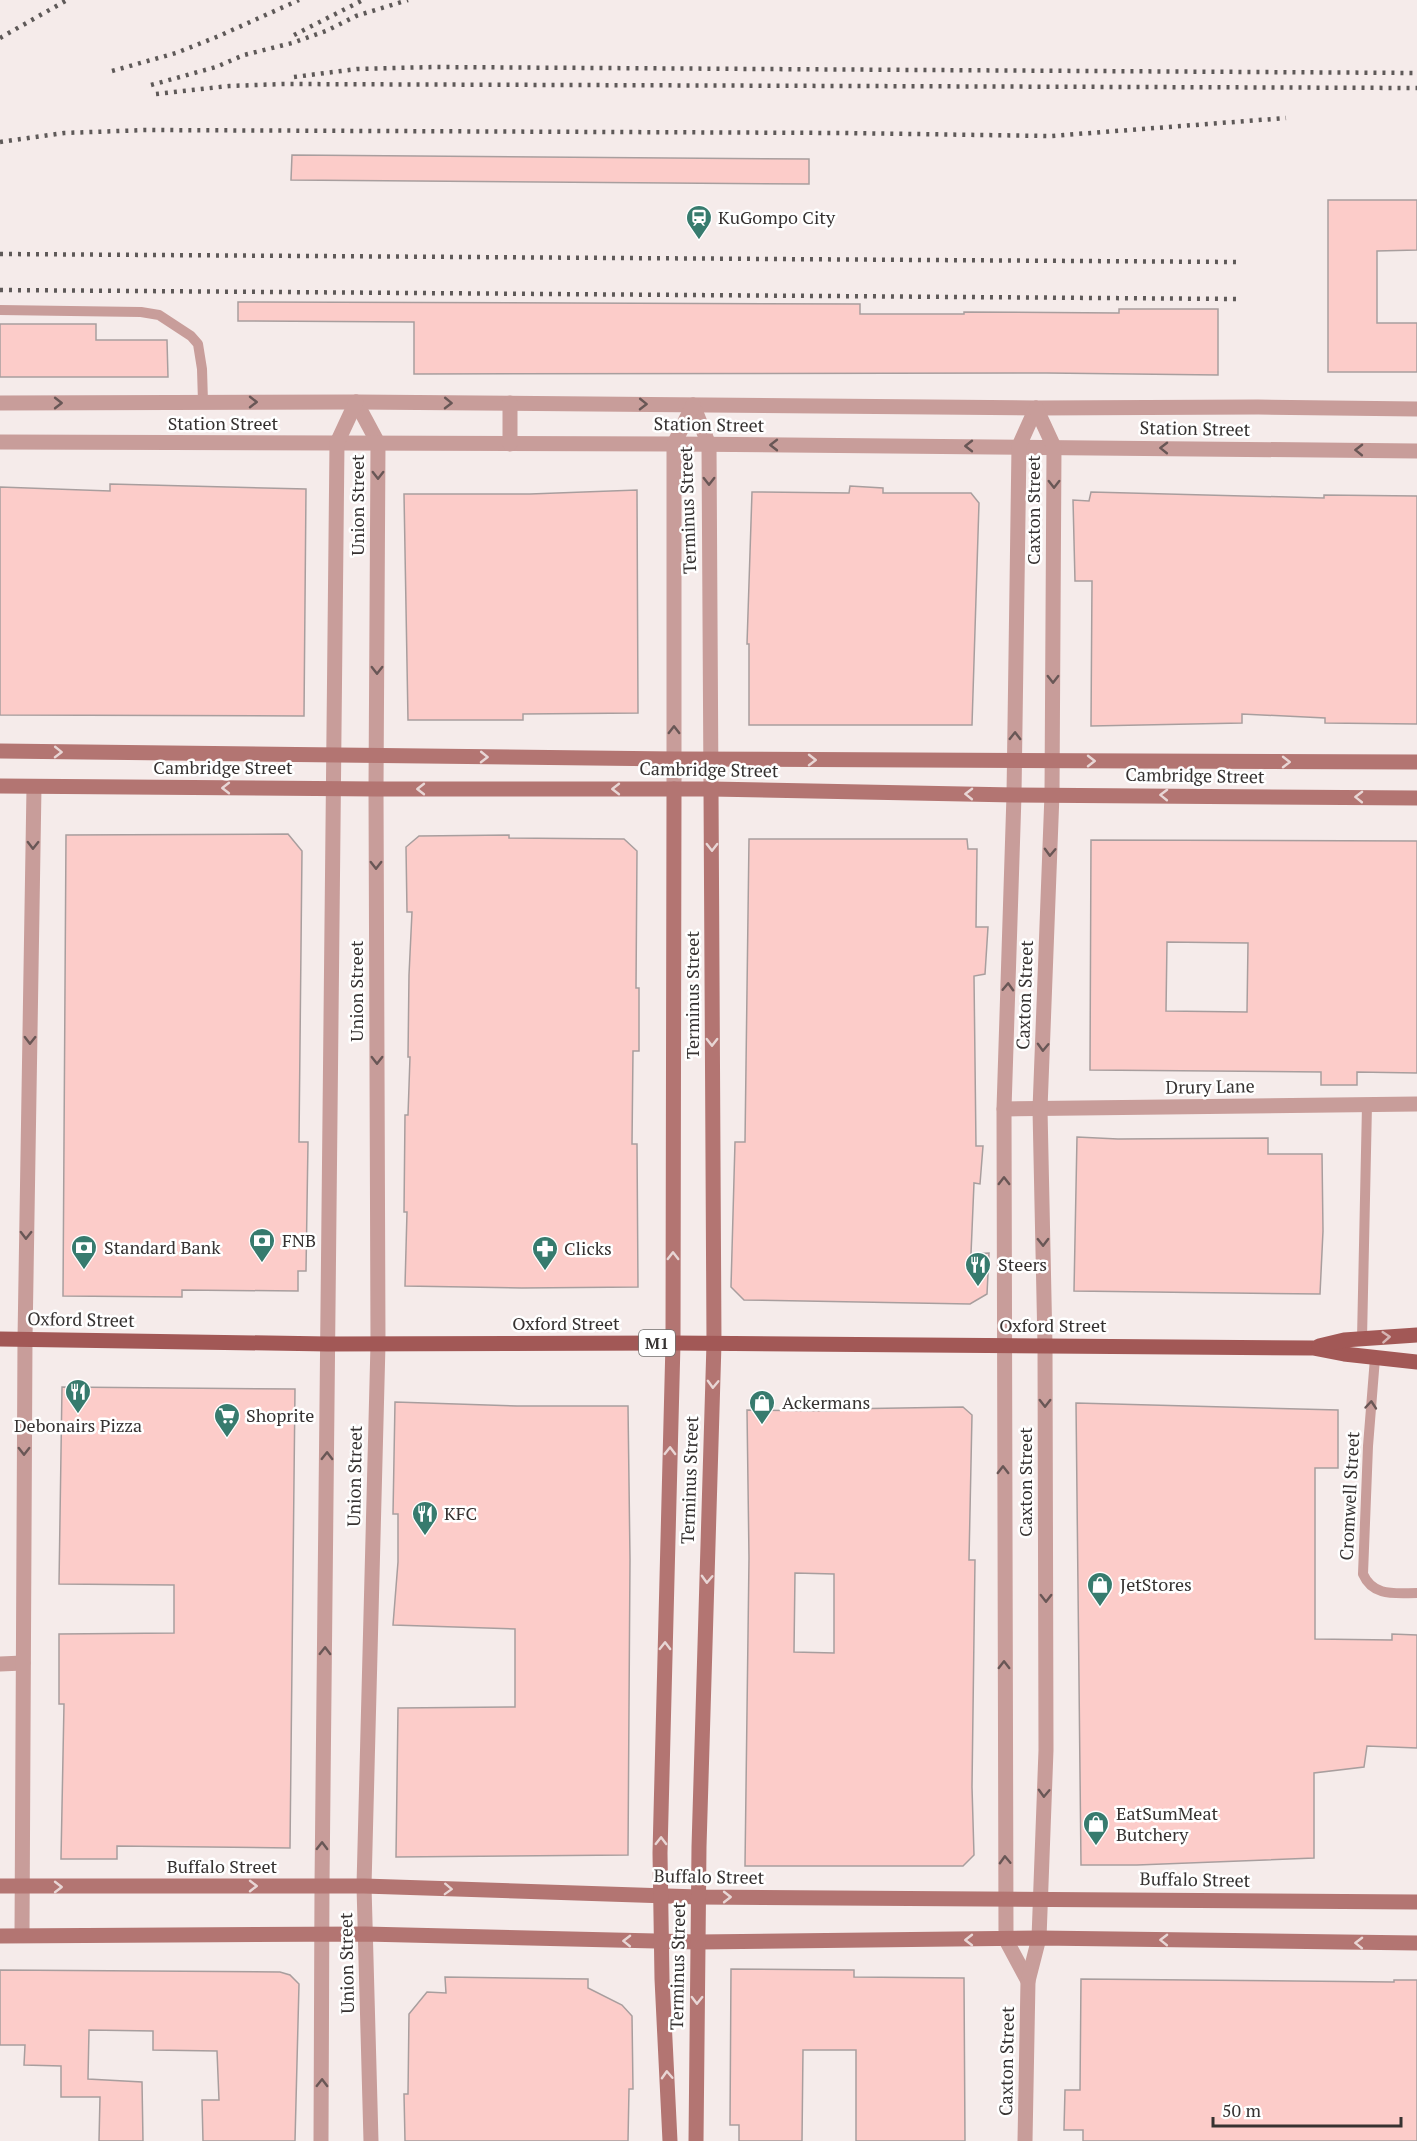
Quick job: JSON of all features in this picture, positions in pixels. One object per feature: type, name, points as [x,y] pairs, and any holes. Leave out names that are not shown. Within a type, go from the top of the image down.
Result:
[{"type":"main road","name":"Oxford Street","points":[[1313,1348],[1344,1340],[1417,1335]]},
{"type":"main road","name":"Oxford Street","points":[[0,1339],[328,1344],[673,1342],[1313,1348],[1417,1362]]},
{"type":"street","name":"Station Street","points":[[0,403],[356,402],[1417,409]]},
{"type":"street","name":"Union Street","points":[[356,402],[378,443],[376,755],[378,1344],[364,1886],[371,2141]]},
{"type":"street","name":"Union Street","points":[[321,2141],[337,443],[356,402]]},
{"type":"street","points":[[510,403],[510,444]]},
{"type":"street","name":"Terminus Street","points":[[670,2141],[662,1979],[660,1853],[673,1342],[674,444],[693,405]]},
{"type":"street","name":"Terminus Street","points":[[693,405],[709,445],[714,1343],[698,1897],[696,2141]]},
{"type":"street","name":"Caxton Street","points":[[1028,1981],[1006,1940],[1004,1109],[1015,760],[1019,446],[1036,408]]},
{"type":"street","name":"Caxton Street","points":[[1025,2141],[1028,1981],[1039,1938],[1046,1750],[1045,1345],[1040,1109],[1052,794],[1054,447],[1036,408]]},
{"type":"street","name":"Station Street","points":[[0,442],[1019,446],[1417,451]]},
{"type":"street","name":"Cambridge Street","points":[[0,751],[711,760],[1417,762]]},
{"type":"street","name":"Cambridge Street","points":[[0,786],[711,789],[1014,795],[1417,798]]},
{"type":"street","points":[[22,1935],[25,1339],[34,787]]},
{"type":"street","name":"Drury Lane","points":[[1004,1109],[1417,1104]]},
{"type":"street","points":[[0,1664],[23,1663]]},
{"type":"street","name":"Buffalo Street","points":[[0,1886],[22,1888],[364,1886],[698,1897],[1417,1902]]},
{"type":"street","points":[[0,1936],[365,1934],[663,1942],[1039,1938],[1417,1943]]},
{"type":"lane","points":[[0,310],[141,312],[159,315],[191,336],[198,344],[202,369],[202,402]]},
{"type":"lane","points":[[1362,1339],[1367,1105]]},
{"type":"lane","name":"Cromwell Street","points":[[1375,1358],[1362,1574],[1367,1585],[1377,1590],[1391,1593],[1417,1593]]},
{"type":"building","points":[[292,155],[809,159],[809,184],[291,180]]},
{"type":"building","points":[[1328,200],[1417,200],[1417,250],[1377,251],[1377,323],[1417,323],[1417,372],[1328,372]]},
{"type":"building","points":[[238,302],[860,304],[860,314],[1119,313],[1119,309],[1218,309],[1218,375],[414,374],[414,322],[238,321]]},
{"type":"building","points":[[0,324],[96,324],[96,340],[167,340],[168,377],[0,377]]},
{"type":"building","points":[[110,484],[306,489],[304,716],[0,715],[0,487],[110,491]]},
{"type":"building","points":[[850,486],[883,488],[883,493],[971,493],[979,503],[972,725],[749,725],[749,644],[747,644],[752,492],[849,493]]},
{"type":"building","points":[[637,490],[638,713],[523,714],[523,720],[408,720],[404,494],[530,494]]},
{"type":"building","points":[[1091,492],[1324,498],[1324,495],[1417,496],[1417,724],[1325,723],[1325,718],[1242,714],[1242,723],[1091,726],[1092,581],[1075,581],[1073,500],[1089,501]]},
{"type":"building","points":[[288,834],[302,851],[299,1142],[308,1142],[306,1271],[298,1271],[298,1291],[182,1290],[182,1297],[63,1296],[66,835]]},
{"type":"building","points":[[509,835],[509,838],[624,839],[637,851],[636,988],[639,988],[639,1051],[633,1051],[632,1144],[637,1144],[638,1287],[405,1286],[407,1212],[404,1212],[405,1115],[408,1115],[410,1057],[408,1057],[409,975],[412,912],[407,912],[406,847],[419,836]]},
{"type":"building","points":[[749,839],[967,839],[968,849],[977,849],[976,927],[988,927],[985,974],[974,976],[976,1146],[983,1146],[980,1184],[974,1183],[971,1254],[989,1253],[987,1294],[970,1304],[744,1300],[731,1287],[735,1142],[745,1142]]},
{"type":"building","points":[[1091,840],[1417,841],[1417,1073],[1357,1072],[1357,1085],[1321,1085],[1321,1072],[1090,1070]],"holes":[[[1167,942],[1248,943],[1247,1012],[1166,1011]]]},
{"type":"building","points":[[1077,1137],[1268,1138],[1268,1154],[1322,1154],[1323,1231],[1320,1294],[1074,1291]]},
{"type":"building","points":[[62,1387],[295,1389],[290,1848],[117,1846],[117,1859],[61,1859],[64,1704],[59,1704],[59,1634],[174,1633],[174,1585],[59,1584]]},
{"type":"building","points":[[395,1402],[517,1406],[628,1406],[630,1559],[628,1855],[396,1857],[398,1708],[515,1707],[515,1629],[393,1625],[398,1562],[398,1514],[393,1514]]},
{"type":"building","points":[[1076,1403],[1338,1410],[1338,1468],[1315,1468],[1315,1639],[1392,1640],[1392,1634],[1417,1635],[1417,1748],[1367,1746],[1364,1767],[1314,1773],[1314,1858],[1081,1865]]},
{"type":"building","points":[[963,1407],[972,1415],[969,1560],[975,1560],[972,1787],[974,1855],[963,1866],[745,1866],[749,1558],[747,1410],[839,1411],[839,1409]],"holes":[[[795,1573],[834,1574],[834,1653],[794,1652]]]},
{"type":"building","points":[[731,1969],[854,1970],[854,1977],[964,1978],[965,2141],[856,2141],[856,2050],[803,2050],[802,2141],[739,2141],[739,2125],[730,2125]]},
{"type":"building","points":[[0,1970],[280,1972],[290,1975],[299,1984],[295,2141],[203,2141],[202,2100],[219,2100],[217,2051],[153,2050],[153,2031],[89,2030],[88,2079],[142,2082],[143,2141],[99,2141],[100,2097],[61,2097],[61,2066],[24,2065],[25,2045],[0,2045]]},
{"type":"building","points":[[445,1977],[588,1979],[588,1988],[622,2005],[632,2016],[633,2089],[629,2089],[628,2141],[405,2141],[404,2094],[408,2094],[409,2014],[427,1992],[446,1993]]},
{"type":"building","points":[[1081,1979],[1394,1982],[1394,1980],[1417,1980],[1417,2141],[1083,2141],[1083,2130],[1064,2130],[1065,2090],[1080,2090]]},
{"type":"railway","points":[[0,38],[67,0]]},
{"type":"railway","points":[[112,71],[176,53],[299,0]]},
{"type":"railway","points":[[294,35],[363,0]]},
{"type":"railway","points":[[151,85],[216,67],[244,55],[292,43],[326,31],[356,16],[408,0]]},
{"type":"railway","points":[[294,77],[357,69],[434,67],[1417,73]]},
{"type":"railway","points":[[156,94],[229,86],[283,84],[1417,88]]},
{"type":"railway","points":[[0,142],[64,133],[146,130],[1051,136],[1286,118]]},
{"type":"railway","points":[[0,254],[1236,262]]},
{"type":"railway","points":[[0,290],[1237,299]]},
{"type":"place","name":"KuGompo City","points":[[699,241]]},
{"type":"place","name":"FNB","points":[[262,1264]]},
{"type":"place","name":"Standard Bank","points":[[84,1271]]},
{"type":"place","name":"Clicks","points":[[545,1272]]},
{"type":"place","name":"Steers","points":[[978,1288]]},
{"type":"place","name":"Debonairs Pizza","points":[[78,1415]]},
{"type":"place","name":"Ackermans","points":[[762,1426]]},
{"type":"place","name":"Shoprite","points":[[227,1439]]},
{"type":"place","name":"KFC","points":[[425,1537]]},
{"type":"place","name":"JetStores","points":[[1100,1608]]},
{"type":"place","name":"EatSumMeat Butchery","points":[[1096,1847]]}]
